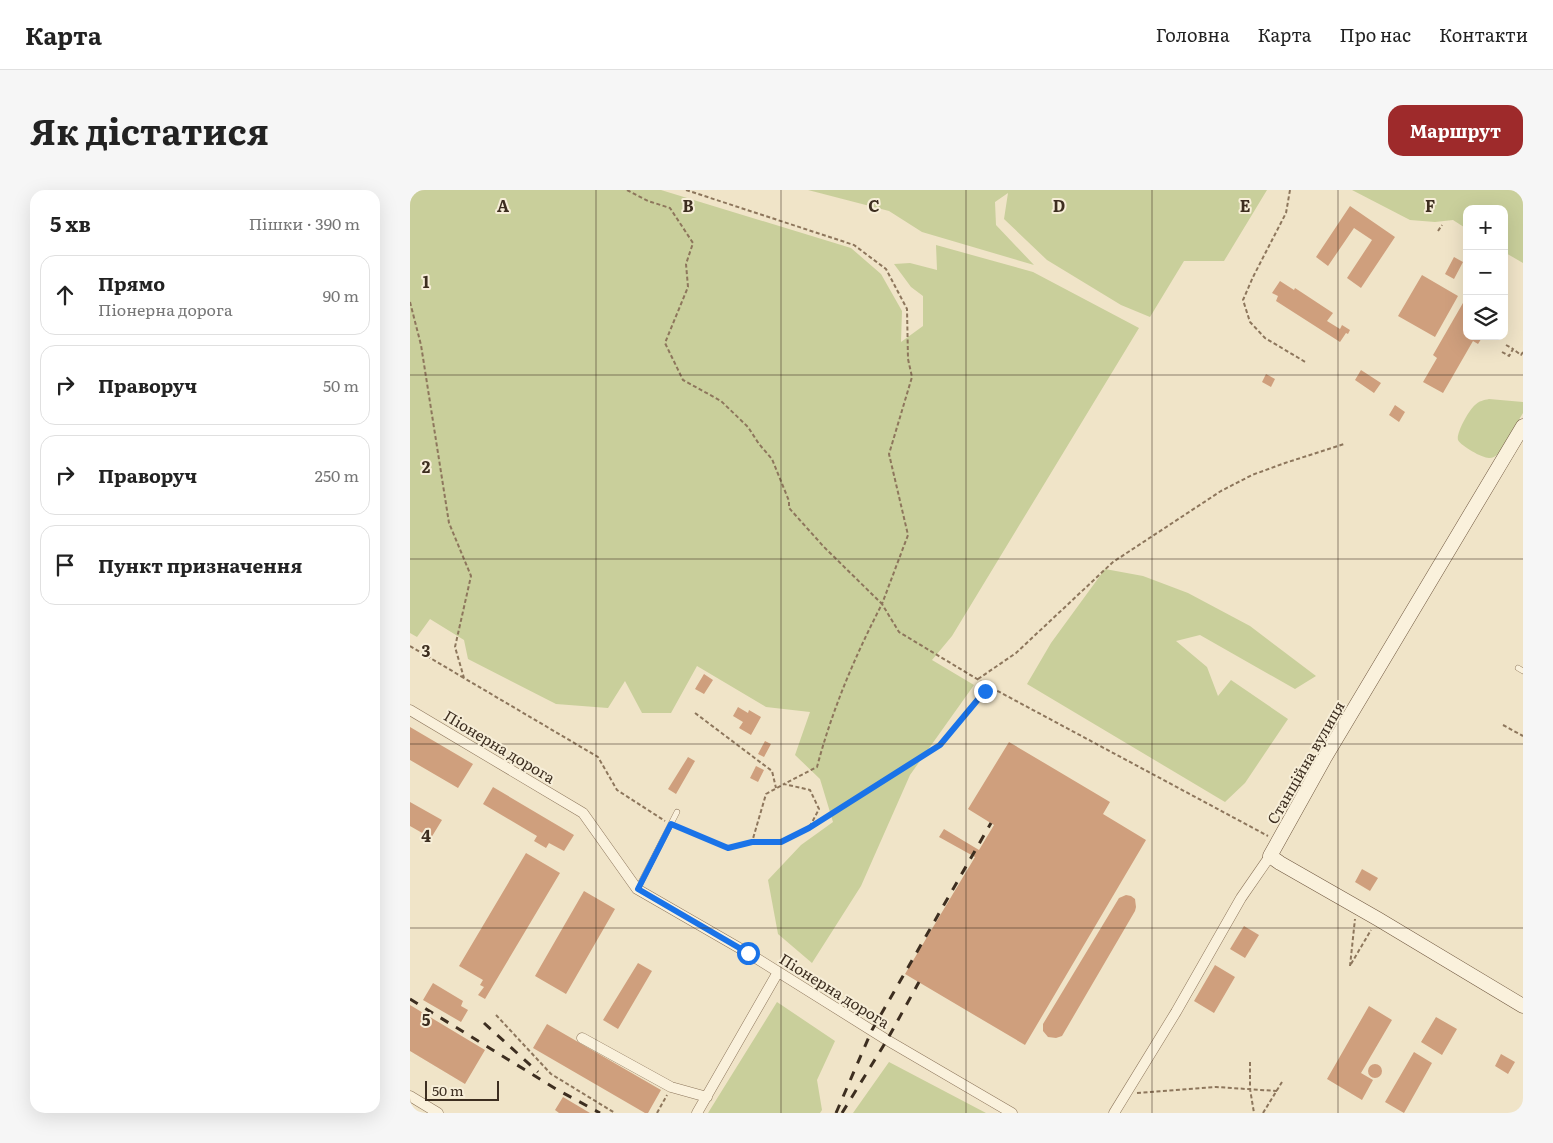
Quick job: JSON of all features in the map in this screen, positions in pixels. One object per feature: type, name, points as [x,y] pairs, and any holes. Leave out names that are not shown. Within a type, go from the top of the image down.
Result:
[{"type":"street","name":"Станційна вулиця","points":[[1114,1113],[1176,1012],[1241,898],[1270,856],[1324,759],[1523,426]]},
{"type":"street","name":"Піонерна дорога","points":[[410,710],[584,813],[638,889],[778,972],[887,1040],[1012,1113]]},
{"type":"street","points":[[1270,856],[1523,1006]]},
{"type":"street","points":[[697,1113],[778,972]]},
{"type":"street","points":[[582,1038],[671,1087],[707,1097]]},
{"type":"street","points":[[410,1096],[438,1113]]},
{"type":"lane","points":[[638,889],[678,812]]},
{"type":"path","points":[[627,190],[648,201],[670,208],[693,243],[686,264],[688,287],[665,343],[682,380],[721,401],[748,427],[772,459],[789,501],[789,508],[824,547],[882,604],[899,632],[992,688],[1278,842]]},
{"type":"path","points":[[686,190],[854,245],[886,269],[907,309],[908,359],[912,377],[890,454],[908,535],[882,604],[857,653],[824,737],[816,767],[766,794],[752,842]]},
{"type":"path","points":[[1290,190],[1286,213],[1244,300],[1250,322],[1265,338],[1307,363]]},
{"type":"path","points":[[1438,231],[1442,225]]},
{"type":"path","points":[[410,302],[421,345],[448,523],[471,576],[455,647],[464,678]]},
{"type":"path","points":[[1506,344],[1521,354],[1523,352]]},
{"type":"path","points":[[1502,352],[1509,356],[1513,350]]},
{"type":"path","points":[[978,679],[1016,653],[1113,562],[1221,491],[1252,475],[1285,462],[1344,444]]},
{"type":"path","points":[[410,646],[598,757],[617,790],[671,824],[728,848],[752,842],[781,842],[809,828],[940,745],[985,691],[992,688]]},
{"type":"path","points":[[695,713],[772,771],[776,788]]},
{"type":"path","points":[[1503,725],[1523,736]]},
{"type":"path","points":[[784,784],[810,790],[819,809],[809,828]]},
{"type":"path","points":[[1356,906],[1350,966],[1378,919]]},
{"type":"path","points":[[496,1015],[551,1074],[615,1113]]},
{"type":"path","points":[[1250,1062],[1250,1089],[1254,1113]]},
{"type":"path","points":[[1264,1113],[1282,1082]]},
{"type":"path","points":[[657,1113],[671,1087]]},
{"type":"path","points":[[1126,1094],[1216,1087],[1277,1091]]},
{"type":"green space","points":[[410,190],[661,190],[851,248],[881,274],[902,311],[901,342],[923,326],[923,296],[911,287],[894,264],[910,263],[937,270],[936,245],[1033,272],[1139,328],[952,636],[932,660],[974,685],[910,775],[861,886],[812,963],[778,934],[768,880],[801,845],[833,822],[820,779],[795,755],[810,712],[766,707],[697,666],[671,713],[642,713],[625,681],[608,708],[556,704],[468,659],[464,640],[430,619],[417,637],[410,633]]},
{"type":"green space","points":[[808,190],[1267,190],[1224,261],[1184,261],[1150,317],[1121,305],[1047,260],[1004,219],[1008,193],[995,202],[996,225],[1034,265],[922,232],[889,211]]},
{"type":"green space","points":[[1352,190],[1523,190],[1523,263],[1508,254],[1508,205],[1463,205],[1463,226],[1453,220],[1435,222],[1410,220]]},
{"type":"green space","points":[[1489,399],[1523,402],[1523,413],[1499,453],[1489,458],[1467,448],[1458,440],[1458,437],[1472,408],[1480,402]]},
{"type":"green space","points":[[1105,569],[1143,576],[1188,593],[1250,626],[1316,676],[1295,689],[1200,635],[1176,641],[1207,667],[1218,696],[1231,680],[1288,719],[1245,783],[1225,802],[1027,684],[1051,643]]},
{"type":"green space","points":[[777,1002],[835,1041],[817,1080],[822,1110],[820,1113],[708,1113]]},
{"type":"green space","points":[[889,1062],[986,1113],[853,1113]]},
{"type":"building","points":[[1350,206],[1395,237],[1361,288],[1347,278],[1372,240],[1354,228],[1328,266],[1316,257]]},
{"type":"building","points":[[1454,257],[1463,262],[1454,279],[1445,274]]},
{"type":"building","points":[[1422,275],[1458,296],[1435,337],[1398,316]]},
{"type":"building","points":[[1280,281],[1294,290],[1295,288],[1333,313],[1327,321],[1340,329],[1342,325],[1350,330],[1348,334],[1346,333],[1340,342],[1276,301],[1278,296],[1272,293]]},
{"type":"building","points":[[1463,303],[1463,340],[1480,340],[1478,344],[1473,341],[1443,393],[1423,382],[1437,358],[1433,355]]},
{"type":"building","points":[[1361,370],[1381,383],[1374,393],[1355,380]]},
{"type":"building","points":[[1266,374],[1275,379],[1271,387],[1262,382]]},
{"type":"building","points":[[1395,405],[1405,412],[1399,422],[1389,415]]},
{"type":"building","points":[[704,674],[713,680],[704,694],[695,689]]},
{"type":"building","points":[[738,707],[748,713],[749,710],[761,717],[751,735],[739,728],[743,722],[733,716]]},
{"type":"building","points":[[410,727],[473,764],[458,788],[410,760]]},
{"type":"building","points":[[765,741],[771,744],[764,757],[758,754]]},
{"type":"building","points":[[1009,742],[1110,802],[1103,814],[1146,840],[1025,1045],[905,974],[975,857],[939,837],[944,829],[979,850],[994,825],[968,809]]},
{"type":"building","points":[[688,757],[695,761],[676,794],[668,789]]},
{"type":"building","points":[[756,766],[764,770],[758,782],[750,778]]},
{"type":"building","points":[[493,787],[574,835],[564,851],[549,843],[546,848],[534,841],[537,836],[483,804]]},
{"type":"building","points":[[410,802],[442,820],[431,838],[410,826]]},
{"type":"building","points":[[526,853],[560,873],[485,999],[478,995],[484,987],[480,985],[483,980],[459,966]]},
{"type":"building","points":[[1362,869],[1378,878],[1370,891],[1355,882]]},
{"type":"building","points":[[584,891],[615,909],[566,994],[535,976]]},
{"type":"building","points":[[1126,895],[1135,899],[1135,911],[1062,1036],[1056,1038],[1048,1037],[1043,1031],[1043,1024],[1119,898]]},
{"type":"building","points":[[1244,926],[1259,935],[1245,958],[1230,949]]},
{"type":"building","points":[[638,963],[652,971],[618,1029],[603,1020]]},
{"type":"building","points":[[1215,965],[1235,977],[1214,1013],[1194,1001]]},
{"type":"building","points":[[433,983],[463,1001],[461,1006],[468,1010],[461,1022],[423,1000]]},
{"type":"building","points":[[410,1005],[485,1050],[465,1084],[410,1051]]},
{"type":"building","points":[[1369,1006],[1392,1020],[1361,1073],[1373,1080],[1362,1100],[1327,1079]]},
{"type":"building","points":[[1436,1017],[1457,1029],[1442,1055],[1421,1042]]},
{"type":"building","points":[[547,1024],[661,1090],[648,1113],[533,1048]]},
{"type":"building","points":[[1414,1052],[1432,1063],[1404,1113],[1385,1102]]},
{"type":"building","points":[[1501,1054],[1515,1062],[1508,1074],[1495,1066]]},
{"type":"building","points":[[1372,1064],[1378,1064],[1382,1071],[1378,1078],[1372,1078],[1368,1074],[1368,1068]]},
{"type":"building","points":[[563,1097],[590,1113],[559,1113],[555,1110]]},
{"type":"railway","points":[[836,1113],[872,1030],[991,823]]},
{"type":"railway","points":[[842,1113],[887,1040],[919,982]]},
{"type":"railway","points":[[410,999],[556,1089],[600,1113]]},
{"type":"railway","points":[[484,1023],[538,1072]]},
{"type":"route","points":[[748,953],[638,889],[671,824],[728,848],[752,842],[781,842],[809,828],[940,745],[985,691]]}]
